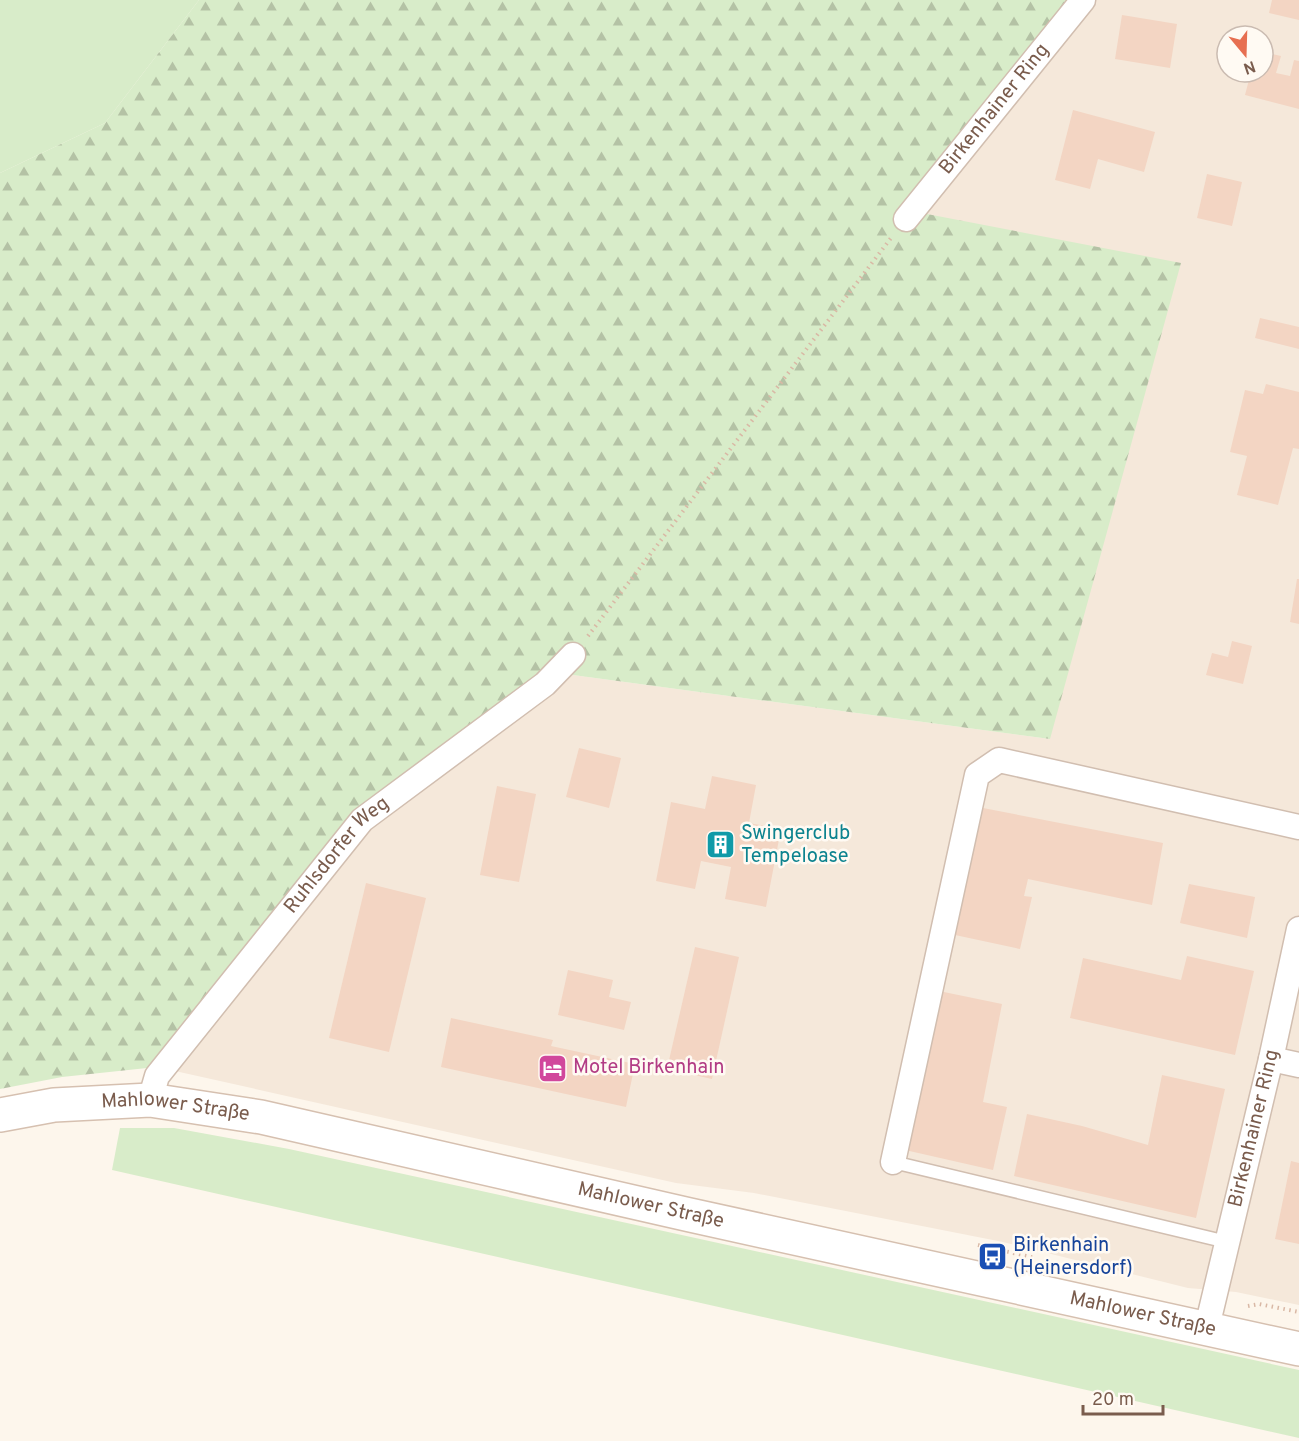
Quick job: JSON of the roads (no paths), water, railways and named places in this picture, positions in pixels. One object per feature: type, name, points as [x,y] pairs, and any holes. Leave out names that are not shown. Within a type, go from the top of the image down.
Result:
[{"type":"main road","name":"Mahlower Straße","points":[[0,1115],[54,1105],[150,1100],[261,1117],[690,1215],[1299,1349]]},
{"type":"street","name":"Birkenhainer Ring","points":[[906,219],[1083,0]]},
{"type":"street","name":"Ruhlsdorfer Weg","points":[[150,1100],[157,1076],[362,820],[545,684],[573,655]]},
{"type":"street","points":[[893,1162],[977,775],[999,760],[1299,827]]},
{"type":"street","name":"Birkenhainer Ring","points":[[1207,1327],[1271,1059],[1299,928]]},
{"type":"street","points":[[1271,1059],[1299,1065]]},
{"type":"lane","points":[[893,1162],[1227,1242]]},
{"type":"place","name":"Swingerclub Tempeloase","points":[[720,845]]},
{"type":"place","name":"Motel Birkenhain","points":[[552,1068]]},
{"type":"place","name":"Birkenhain (Heinersdorf)","points":[[992,1257]]}]
